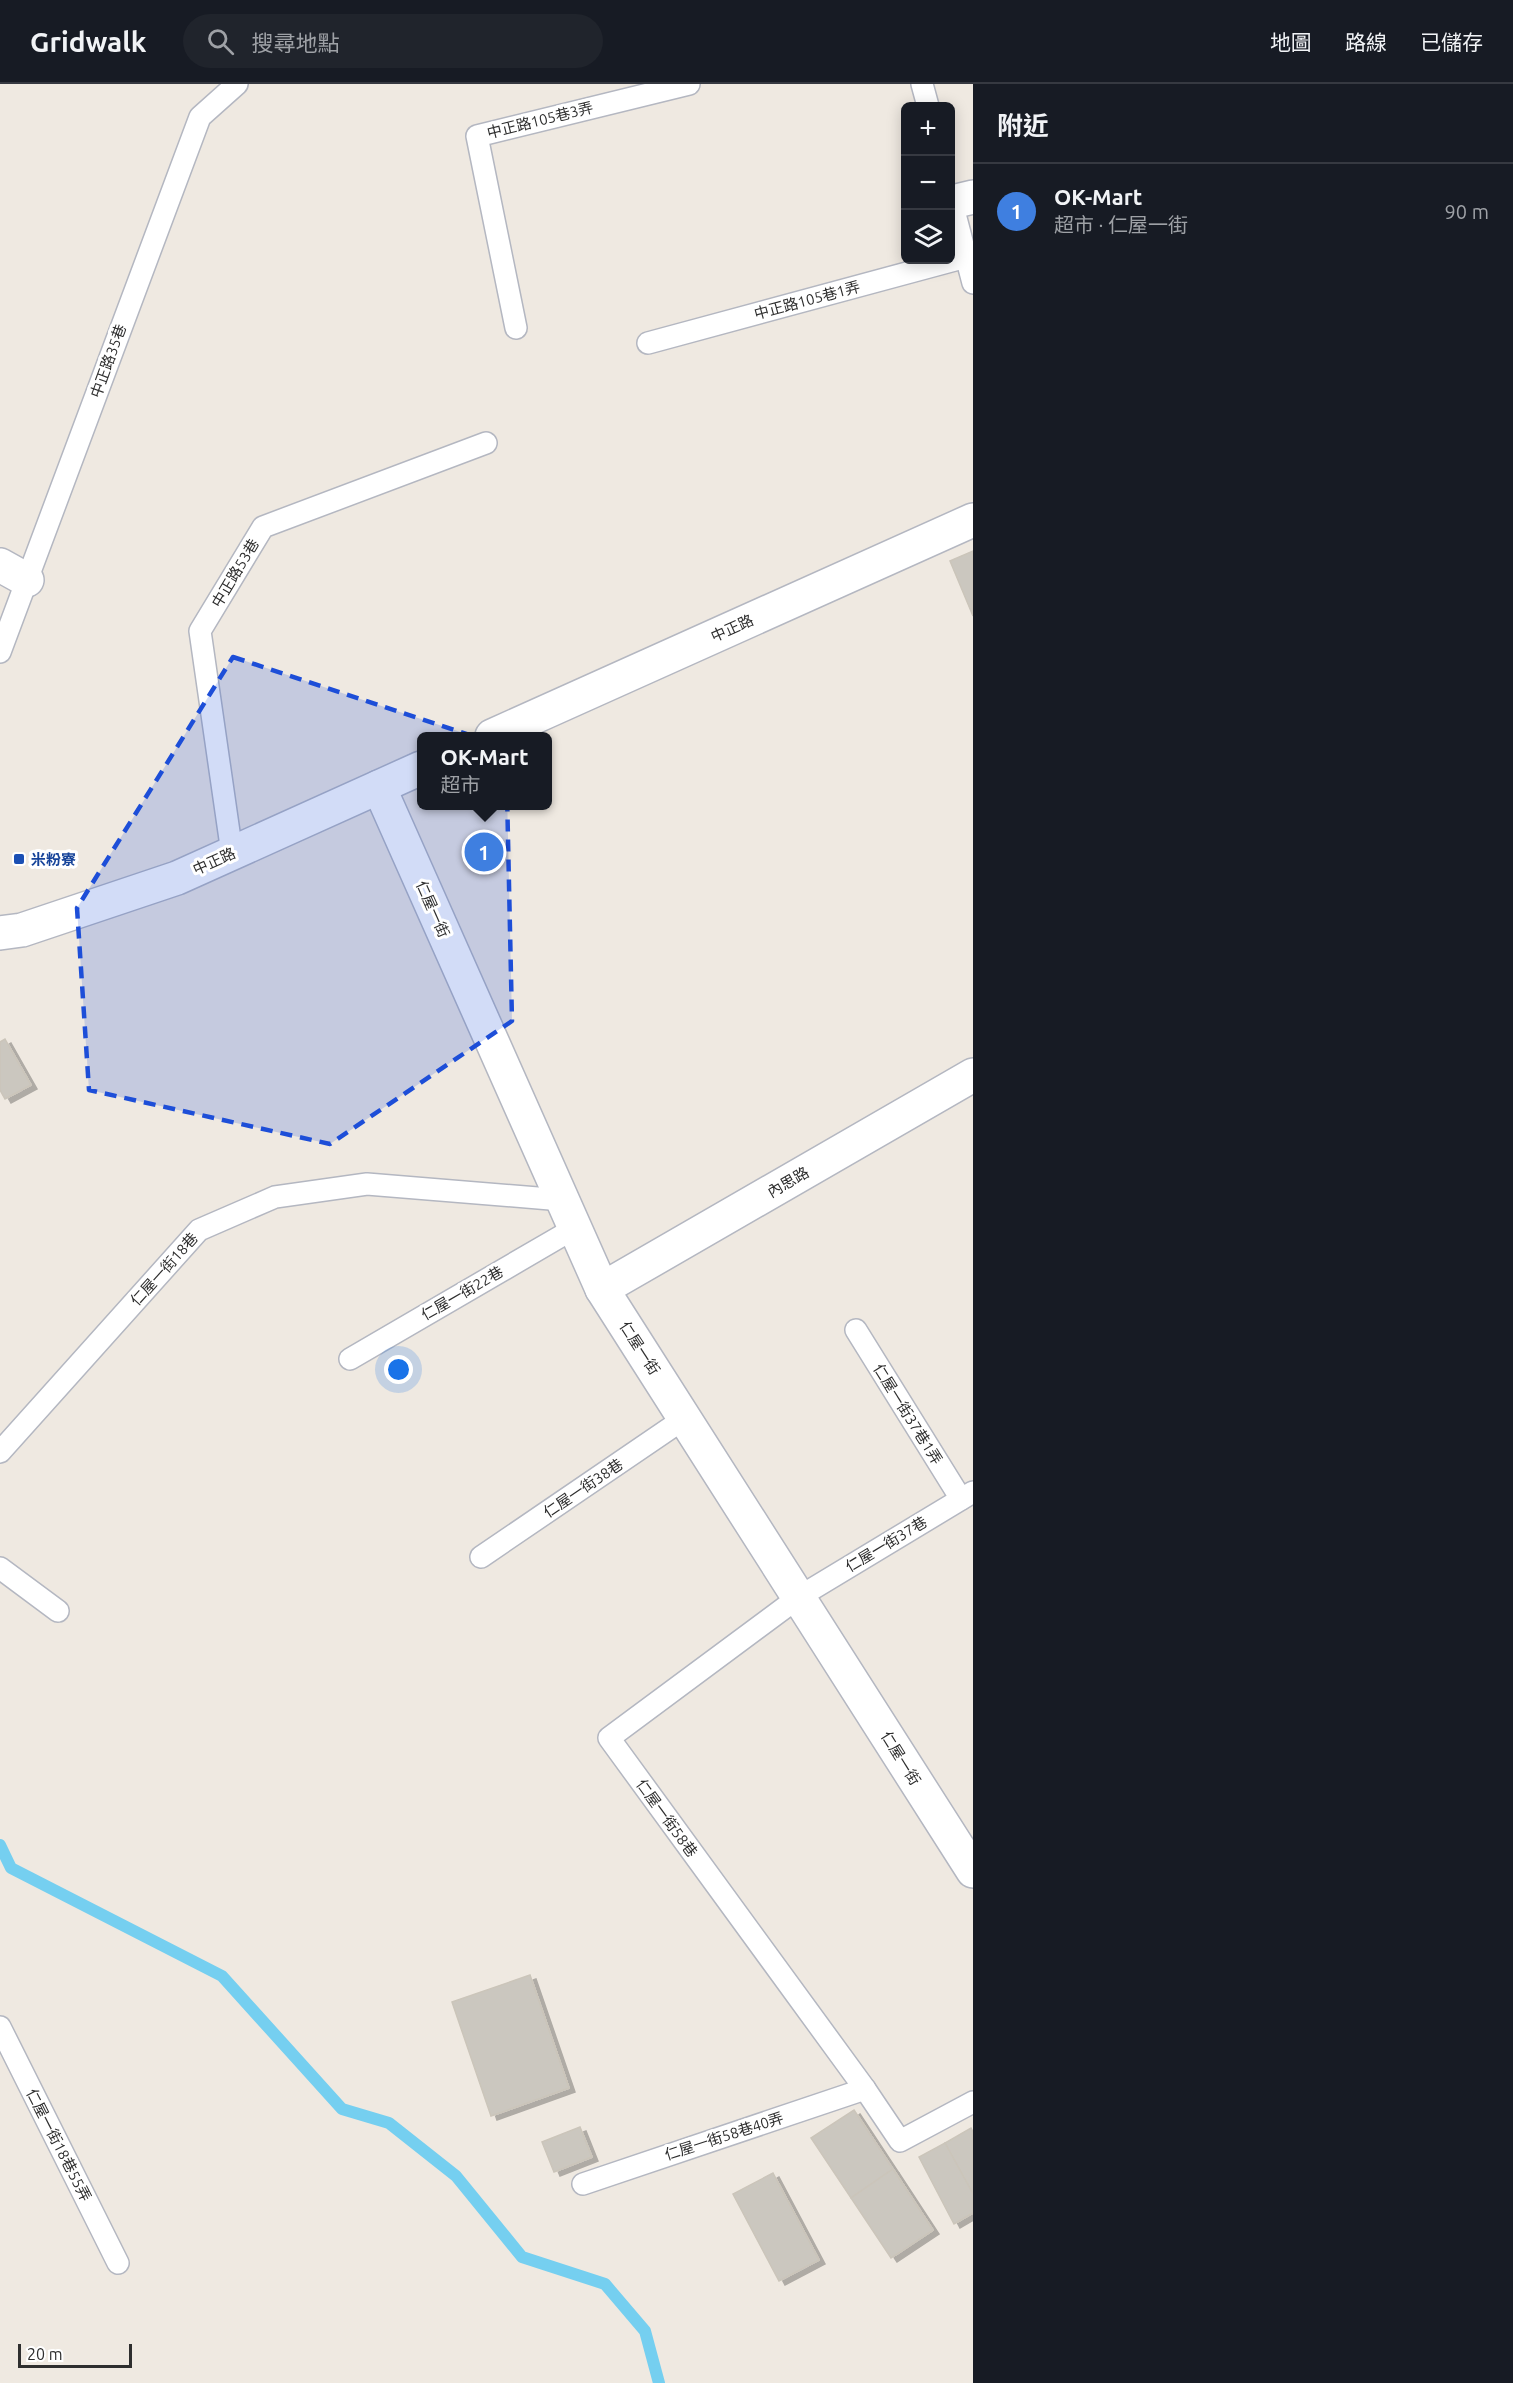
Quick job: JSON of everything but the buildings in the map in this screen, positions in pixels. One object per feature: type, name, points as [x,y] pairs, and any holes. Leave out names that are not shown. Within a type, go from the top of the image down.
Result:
[{"type":"street","name":"中正路","points":[[501,732],[973,520]]},
{"type":"street","name":"中正路","points":[[0,933],[22,930],[177,878],[417,770]]},
{"type":"street","name":"仁屋一街","points":[[379,787],[602,1289],[973,1871]]},
{"type":"street","name":"內思路","points":[[602,1289],[973,1076]]},
{"type":"lane","name":"中正路35巷","points":[[0,652],[13,573],[200,117],[237,84]]},
{"type":"lane","name":"中正路105巷3弄","points":[[516,328],[477,136],[689,84]]},
{"type":"lane","points":[[922,84],[927,102]]},
{"type":"lane","points":[[959,198],[966,257],[973,283]]},
{"type":"lane","name":"中正路105巷1弄","points":[[648,343],[966,257]]},
{"type":"lane","name":"中正路53巷","points":[[232,853],[200,631],[263,527],[486,443]]},
{"type":"lane","name":"仁屋一街18巷","points":[[0,1452],[199,1230],[274,1197],[367,1184],[569,1214]]},
{"type":"lane","name":"仁屋一街22巷","points":[[350,1359],[569,1214]]},
{"type":"lane","name":"仁屋一街37巷1弄","points":[[856,1330],[967,1496]]},
{"type":"lane","name":"仁屋一街38巷","points":[[481,1557],[685,1418]]},
{"type":"lane","name":"仁屋一街37巷","points":[[799,1597],[967,1496]]},
{"type":"lane","points":[[0,1568],[58,1611]]},
{"type":"lane","name":"仁屋一街58巷","points":[[799,1597],[609,1738],[865,2089]]},
{"type":"lane","name":"仁屋一街18巷55弄","points":[[0,2027],[118,2263]]},
{"type":"lane","points":[[865,2089],[900,2141],[973,2102]]},
{"type":"lane","name":"仁屋一街58巷40弄","points":[[583,2184],[865,2089]]},
{"type":"highlighted area","points":[[233,657],[506,747],[512,1021],[330,1144],[89,1090],[77,908]]},
{"type":"waterway","points":[[0,1845],[11,1868],[222,1976],[342,2109],[389,2123],[456,2176],[522,2257],[605,2284],[645,2331],[659,2383]]},
{"type":"place","name":"OK-Mart","points":[[484,852]]},
{"type":"place","name":"米粉寮","points":[[19,859]]}]
